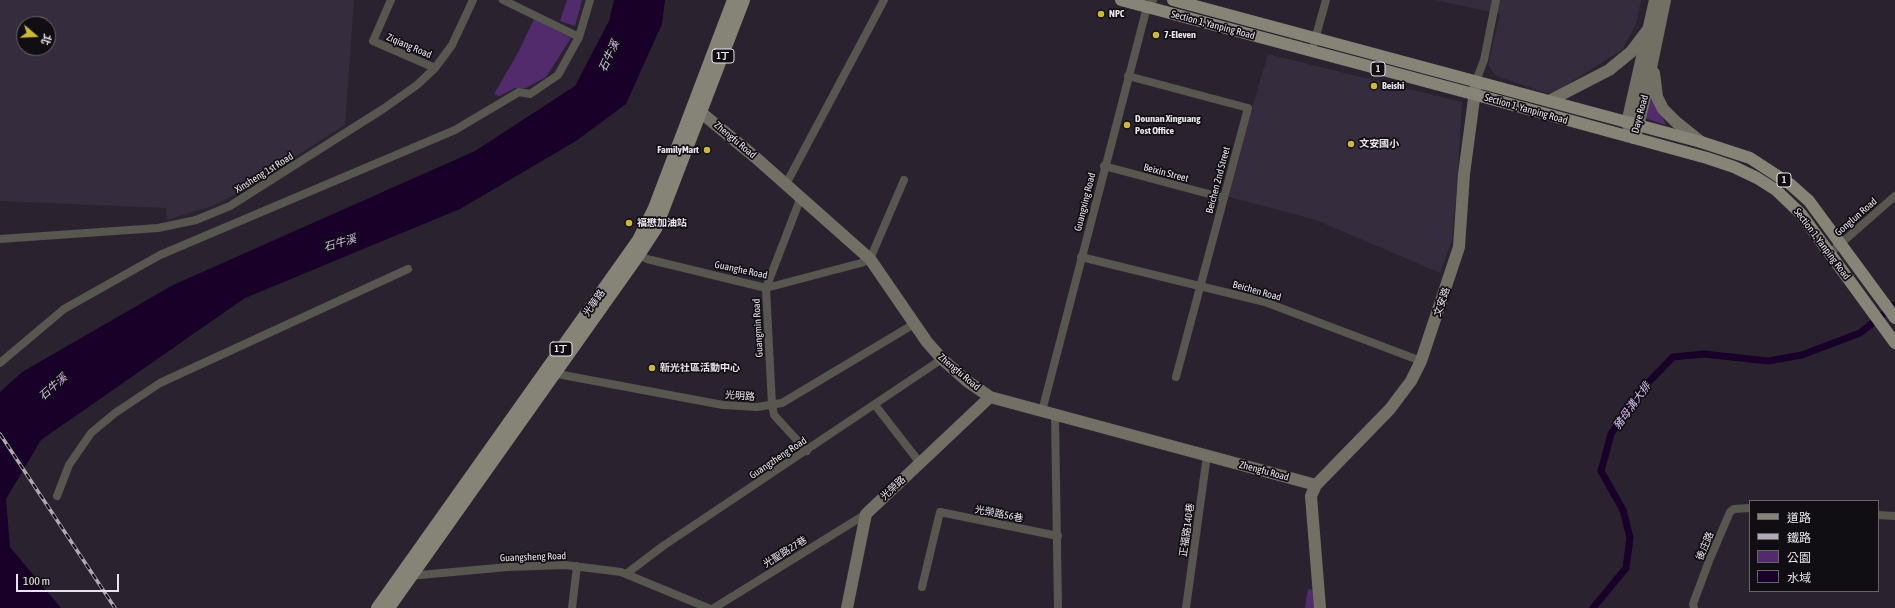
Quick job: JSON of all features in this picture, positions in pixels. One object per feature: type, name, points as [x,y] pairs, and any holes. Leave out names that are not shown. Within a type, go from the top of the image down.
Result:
[{"type":"main road","name":"光華路","points":[[406,576],[635,253],[656,229],[668,201],[733,0]]},
{"type":"main road","name":"光華路","points":[[697,109],[744,0]]},
{"type":"main road","name":"Section 1, Yanping Road","points":[[1121,0],[1150,3],[1312,51],[1634,138],[1734,167],[1771,186],[1801,214],[1895,343]]},
{"type":"main road","name":"Section 1, Yanping Road","points":[[1172,0],[1476,80],[1701,142],[1750,158],[1779,176],[1809,201],[1895,318]]},
{"type":"main road","points":[[1771,186],[1779,176]]},
{"type":"main road","name":"1丁","points":[[377,608],[406,576]]},
{"type":"main road","name":"1丁","points":[[389,608],[406,576]]},
{"type":"street","name":"Ziqiang Road","points":[[392,0],[373,41],[435,68]]},
{"type":"street","name":"Xinsheng 1st Road","points":[[0,239],[158,228],[177,225],[216,213],[245,197],[383,109],[417,85],[435,68],[452,45],[473,0]]},
{"type":"street","points":[[503,0],[579,37]]},
{"type":"street","points":[[0,363],[64,309],[160,255],[455,130],[519,92],[530,94],[558,75],[579,37],[590,0]]},
{"type":"street","points":[[786,184],[884,0]]},
{"type":"street","points":[[1312,51],[1326,0]]},
{"type":"street","points":[[1476,80],[1484,60],[1496,0]]},
{"type":"street","name":"Daye Road","points":[[1634,138],[1633,124],[1655,0]]},
{"type":"street","name":"Daye Road","points":[[1633,124],[1653,56],[1665,0]]},
{"type":"street","name":"Guangxing Road","points":[[1042,411],[1104,166],[1128,76],[1150,3]]},
{"type":"street","points":[[1549,101],[1609,70],[1631,52],[1649,29]]},
{"type":"street","points":[[1653,56],[1654,86],[1657,97],[1663,109],[1676,122],[1701,142]]},
{"type":"street","name":"Beichen 2nd Street","points":[[1128,76],[1248,108],[1176,377]]},
{"type":"street","name":"文安路","points":[[1316,485],[1390,409],[1410,381],[1421,361],[1459,247],[1473,94],[1476,80]]},
{"type":"street","name":"Zhengfu Road","points":[[697,109],[786,184],[870,259],[914,324],[942,359],[967,381],[990,397],[1316,485]]},
{"type":"street","name":"Beixin Street","points":[[1104,166],[1224,198]]},
{"type":"street","points":[[870,259],[904,180]]},
{"type":"street","name":"Gonglun Road","points":[[1830,253],[1895,196]]},
{"type":"street","name":"Guangmin Road","points":[[800,197],[766,288],[772,405],[774,415],[807,451]]},
{"type":"street","name":"Guanghe Road","points":[[635,253],[766,288],[861,263],[870,259]]},
{"type":"street","name":"Beichen Road","points":[[1082,257],[1264,302],[1421,361]]},
{"type":"street","points":[[57,496],[69,465],[91,434],[115,413],[153,388],[218,356],[287,326],[408,269]]},
{"type":"street","name":"光明路","points":[[550,373],[724,405],[757,407],[772,405],[782,403],[914,324]]},
{"type":"street","name":"Guangzheng Road","points":[[626,574],[657,550],[807,451],[942,359]]},
{"type":"street","name":"光榮路","points":[[866,514],[990,397]]},
{"type":"street","points":[[875,405],[920,463]]},
{"type":"street","points":[[1055,415],[1058,608]]},
{"type":"street","name":"正福路140巷","points":[[1186,608],[1207,455]]},
{"type":"street","points":[[1316,485],[1312,496],[1320,608]]},
{"type":"street","name":"後庄路","points":[[1694,608],[1692,604],[1730,512],[1734,509],[1749,508]]},
{"type":"street","name":"光榮路56巷","points":[[922,587],[940,512],[1058,536]]},
{"type":"street","points":[[847,608],[866,514]]},
{"type":"street","name":"光聖路27巷","points":[[714,608],[866,514]]},
{"type":"street","points":[[1879,515],[1895,516]]},
{"type":"street","name":"Guangsheng Road","points":[[406,576],[522,566],[577,566],[621,572],[708,608]]},
{"type":"street","points":[[572,608],[577,566]]},
{"type":"shaded area","points":[[0,0],[354,0],[345,125],[238,193],[212,206],[167,220],[166,208],[0,201]]},
{"type":"shaded area","points":[[1435,0],[1641,0],[1636,24],[1622,50],[1555,92],[1546,93],[1496,76],[1488,65],[1500,14]]},
{"type":"shaded area","name":"文安國小","points":[[1268,54],[1462,102],[1452,240],[1440,273],[1316,220],[1226,196]]},
{"type":"green space","points":[[567,0],[582,0],[575,26],[560,21]]},
{"type":"green space","points":[[534,19],[571,38],[546,77],[526,88],[515,88],[499,96],[494,94],[519,51]]},
{"type":"green space","points":[[1651,90],[1666,125],[1644,118]]},
{"type":"green space","points":[[1308,589],[1313,590],[1314,608],[1305,608]]},
{"type":"water","name":"石牛溪","points":[[614,0],[665,0],[662,24],[626,104],[576,141],[460,209],[245,298],[41,440],[6,499],[10,547],[61,608],[0,608],[0,392],[22,372],[173,285],[475,151],[575,86],[609,21]]},
{"type":"waterway","name":"豬母溝大排","points":[[1593,608],[1626,568],[1630,538],[1623,510],[1601,471],[1611,434],[1642,389],[1673,357],[1704,354],[1768,361],[1802,355],[1860,333],[1895,305]]},
{"type":"railway","points":[[0,434],[115,608]]},
{"type":"place","name":"NPC","points":[[1101,14]]},
{"type":"place","name":"7-Eleven","points":[[1156,35]]},
{"type":"place","name":"Beishi","points":[[1374,86]]},
{"type":"place","name":"Dounan Xinguang Post Office","points":[[1127,125]]},
{"type":"place","name":"文安國小","points":[[1351,144]]},
{"type":"place","name":"FamilyMart","points":[[707,150]]},
{"type":"place","name":"福懋加油站","points":[[629,223]]},
{"type":"place","name":"新光社區活動中心","points":[[652,368]]}]
